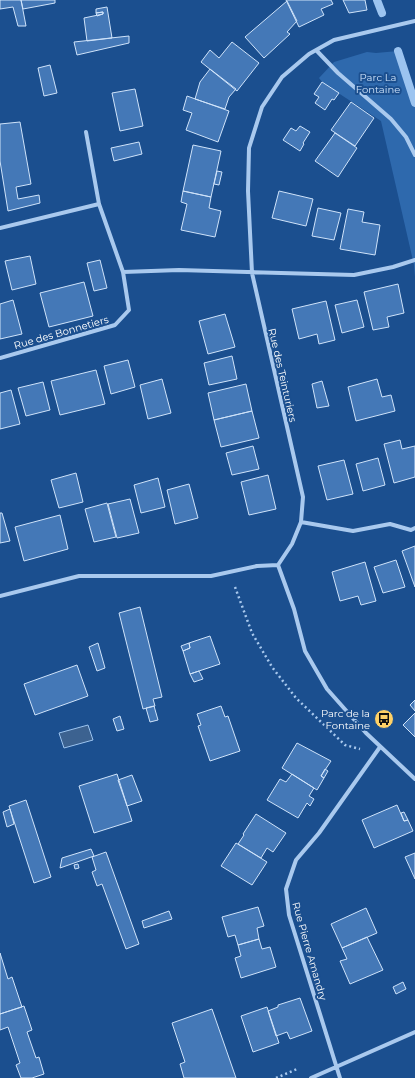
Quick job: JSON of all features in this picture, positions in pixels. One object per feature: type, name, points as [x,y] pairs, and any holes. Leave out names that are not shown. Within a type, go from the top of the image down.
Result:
[{"type":"street","name":"Rue des Teinturiers","points":[[278,565],[292,544],[301,522],[303,497],[252,273],[248,191],[249,148],[262,107],[282,77],[304,59],[334,40],[415,22]]},
{"type":"street","points":[[316,50],[338,73],[392,119],[406,137],[415,155]]},
{"type":"street","name":"Rue des Bonnetiers","points":[[0,358],[115,325],[129,310],[123,272],[99,204],[86,132]]},
{"type":"street","points":[[0,228],[99,204]]},
{"type":"street","points":[[123,272],[179,270],[354,275],[393,267],[415,260]]},
{"type":"street","points":[[301,522],[352,531],[390,524],[411,530],[415,528]]},
{"type":"street","points":[[0,596],[79,576],[211,576],[257,566],[278,565],[294,609],[305,651],[326,689],[366,733],[415,779]]},
{"type":"street","name":"Rue Pierre Amandry","points":[[340,1078],[289,915],[286,889],[296,860],[319,833],[380,746]]},
{"type":"street","points":[[311,1078],[415,1032]]},
{"type":"path","points":[[231,572],[252,633],[277,674],[296,698],[345,745],[363,750],[372,758]]},
{"type":"green space","name":"Parc La Fontaine","points":[[398,51],[415,99],[415,277],[414,265],[381,121],[323,83],[319,78],[334,62],[367,52],[376,53]]},
{"type":"shaded area","points":[[88,725],[93,740],[64,748],[59,733]]},
{"type":"building","points":[[0,0],[21,0],[26,26],[18,26],[13,7],[0,9]]},
{"type":"building","points":[[21,0],[55,0],[55,3],[23,9]]},
{"type":"building","points":[[286,0],[331,0],[333,4],[321,9],[324,15],[299,27]]},
{"type":"building","points":[[343,0],[365,0],[367,10],[349,13]]},
{"type":"building","points":[[287,1],[297,21],[287,32],[290,34],[264,58],[245,37]]},
{"type":"building","points":[[107,7],[112,38],[87,41],[84,18],[103,14],[103,12],[96,13],[96,9]]},
{"type":"building","points":[[103,12],[103,14],[97,16],[96,13]]},
{"type":"building","points":[[129,36],[129,43],[77,55],[74,42]]},
{"type":"building","points":[[232,42],[259,63],[237,91],[201,62],[210,50],[219,58]]},
{"type":"building","points":[[50,65],[57,93],[44,96],[38,68]]},
{"type":"building","points":[[210,69],[236,89],[229,97],[225,109],[195,99],[200,82]]},
{"type":"building","points":[[322,82],[339,93],[334,100],[332,99],[325,110],[315,103],[319,97],[314,94]]},
{"type":"building","points":[[135,89],[143,126],[120,131],[112,93]]},
{"type":"building","points":[[187,96],[229,111],[218,142],[186,130],[192,113],[183,110]]},
{"type":"building","points":[[351,102],[374,118],[355,146],[331,130]]},
{"type":"building","points":[[20,122],[31,184],[16,187],[18,199],[39,195],[40,203],[8,211],[0,161],[0,124]]},
{"type":"building","points":[[300,126],[310,132],[300,151],[283,140],[291,128],[296,131]]},
{"type":"building","points":[[335,133],[357,148],[338,177],[315,161]]},
{"type":"building","points":[[139,142],[142,154],[114,161],[111,148]]},
{"type":"building","points":[[193,145],[221,151],[211,197],[183,191]]},
{"type":"building","points":[[217,171],[222,172],[219,185],[214,184]]},
{"type":"building","points":[[183,191],[211,197],[209,208],[221,211],[215,237],[181,230],[187,204],[181,202]]},
{"type":"building","points":[[279,191],[313,199],[306,226],[272,218]]},
{"type":"building","points":[[318,208],[341,213],[334,240],[312,236]]},
{"type":"building","points":[[348,209],[364,212],[362,222],[380,225],[375,255],[340,249]]},
{"type":"building","points":[[30,256],[36,284],[12,290],[5,261]]},
{"type":"building","points":[[100,260],[107,288],[94,291],[87,263]]},
{"type":"building","points":[[84,282],[93,316],[49,327],[40,293]]},
{"type":"building","points":[[398,284],[404,313],[387,317],[389,327],[373,330],[364,292]]},
{"type":"building","points":[[13,300],[22,334],[0,339],[0,304]]},
{"type":"building","points":[[357,300],[364,327],[342,333],[335,305]]},
{"type":"building","points":[[326,301],[335,340],[319,344],[317,334],[299,339],[292,309]]},
{"type":"building","points":[[225,314],[235,347],[208,354],[199,321]]},
{"type":"building","points":[[232,356],[237,379],[209,385],[204,363]]},
{"type":"building","points":[[128,360],[135,387],[111,394],[104,366]]},
{"type":"building","points":[[96,370],[105,404],[60,415],[51,381]]},
{"type":"building","points":[[162,379],[171,413],[148,419],[140,385]]},
{"type":"building","points":[[377,379],[382,397],[391,395],[395,411],[356,421],[348,387]]},
{"type":"building","points":[[322,381],[329,406],[317,408],[312,384]]},
{"type":"building","points":[[43,382],[50,410],[26,416],[18,388]]},
{"type":"building","points":[[246,384],[252,411],[214,420],[208,393]]},
{"type":"building","points":[[11,390],[20,424],[0,429],[0,393]]},
{"type":"building","points":[[252,411],[259,438],[221,447],[214,420]]},
{"type":"building","points":[[400,440],[402,449],[415,446],[415,477],[394,483],[384,444]]},
{"type":"building","points":[[253,446],[259,469],[232,475],[226,453]]},
{"type":"building","points":[[378,458],[385,485],[363,491],[356,464]]},
{"type":"building","points":[[344,460],[353,494],[327,500],[318,466]]},
{"type":"building","points":[[76,473],[83,502],[59,508],[51,480]]},
{"type":"building","points":[[268,475],[276,509],[249,515],[241,482]]},
{"type":"building","points":[[158,478],[165,507],[141,513],[134,485]]},
{"type":"building","points":[[189,484],[198,518],[175,524],[167,490]]},
{"type":"building","points":[[130,499],[139,533],[117,538],[108,504]]},
{"type":"building","points":[[107,503],[116,537],[94,542],[85,509]]},
{"type":"building","points":[[0,513],[2,513],[10,541],[0,543]]},
{"type":"building","points":[[60,515],[68,549],[24,561],[15,527]]},
{"type":"building","points":[[415,546],[415,587],[402,551]]},
{"type":"building","points":[[396,560],[405,587],[383,593],[374,567]]},
{"type":"building","points":[[365,562],[376,601],[361,605],[358,596],[340,601],[332,572]]},
{"type":"building","points":[[140,607],[162,697],[153,699],[155,706],[143,709],[119,613]]},
{"type":"building","points":[[210,636],[220,664],[190,674],[183,651],[190,648],[189,643]]},
{"type":"building","points":[[98,643],[105,668],[97,671],[89,647]]},
{"type":"building","points":[[189,643],[190,648],[183,651],[181,646]]},
{"type":"building","points":[[77,665],[88,696],[35,715],[24,684]]},
{"type":"building","points":[[199,671],[203,679],[194,682],[190,674]]},
{"type":"building","points":[[415,700],[415,711],[410,705]]},
{"type":"building","points":[[154,706],[158,720],[150,722],[146,708]]},
{"type":"building","points":[[221,706],[225,717],[228,716],[240,751],[210,761],[198,726],[201,725],[197,714]]},
{"type":"building","points":[[415,713],[415,737],[403,725]]},
{"type":"building","points":[[120,716],[124,729],[117,731],[113,719]]},
{"type":"building","points":[[297,743],[331,761],[321,776],[324,778],[317,790],[282,768]]},
{"type":"building","points":[[325,769],[328,771],[324,778],[321,776]]},
{"type":"building","points":[[117,774],[132,821],[94,833],[79,786]]},
{"type":"building","points":[[292,774],[314,788],[309,796],[314,799],[310,806],[307,803],[298,818],[267,800],[280,779],[286,782]]},
{"type":"building","points":[[132,775],[142,801],[127,806],[118,780]]},
{"type":"building","points":[[26,800],[51,877],[34,883],[9,806]]},
{"type":"building","points":[[397,805],[404,821],[408,820],[413,831],[374,848],[362,820]]},
{"type":"building","points":[[10,809],[14,824],[7,827],[3,812]]},
{"type":"building","points":[[404,812],[408,820],[404,821],[401,813]]},
{"type":"building","points":[[256,814],[286,833],[273,852],[267,848],[261,858],[238,844]]},
{"type":"building","points":[[236,843],[267,862],[252,885],[221,866]]},
{"type":"building","points":[[91,849],[94,856],[60,868],[62,858]]},
{"type":"building","points":[[106,852],[139,944],[126,949],[102,884],[97,886],[92,872],[96,870],[92,857]]},
{"type":"building","points":[[415,853],[415,879],[405,857]]},
{"type":"building","points":[[78,864],[79,868],[75,869],[74,865]]},
{"type":"building","points":[[258,907],[264,926],[257,928],[259,939],[238,945],[235,935],[228,937],[222,917]]},
{"type":"building","points":[[366,908],[377,933],[342,948],[331,924]]},
{"type":"building","points":[[169,911],[172,919],[144,928],[142,921]]},
{"type":"building","points":[[367,937],[383,970],[350,984],[340,961],[347,959],[342,948]]},
{"type":"building","points":[[259,939],[262,949],[270,947],[276,967],[241,978],[235,958],[241,956],[238,945]]},
{"type":"building","points":[[0,953],[8,979],[12,977],[22,1007],[0,1014]]},
{"type":"building","points":[[403,982],[406,989],[396,994],[393,987]]},
{"type":"building","points":[[300,998],[312,1031],[290,1039],[287,1032],[276,1036],[268,1011],[278,1007],[278,1005]]},
{"type":"building","points":[[24,1006],[32,1030],[27,1032],[36,1058],[39,1057],[44,1074],[32,1078],[21,1078],[16,1065],[20,1063],[8,1027],[0,1030],[0,1014]]},
{"type":"building","points":[[267,1007],[279,1043],[253,1052],[241,1016]]},
{"type":"building","points":[[212,1009],[236,1078],[184,1078],[180,1064],[185,1062],[172,1023]]},
{"type":"waterway","points":[[377,0],[382,13]]},
{"type":"waterway","points":[[398,51],[415,103]]},
{"type":"place","name":"Parc de la Fontaine","points":[[384,719]]}]
